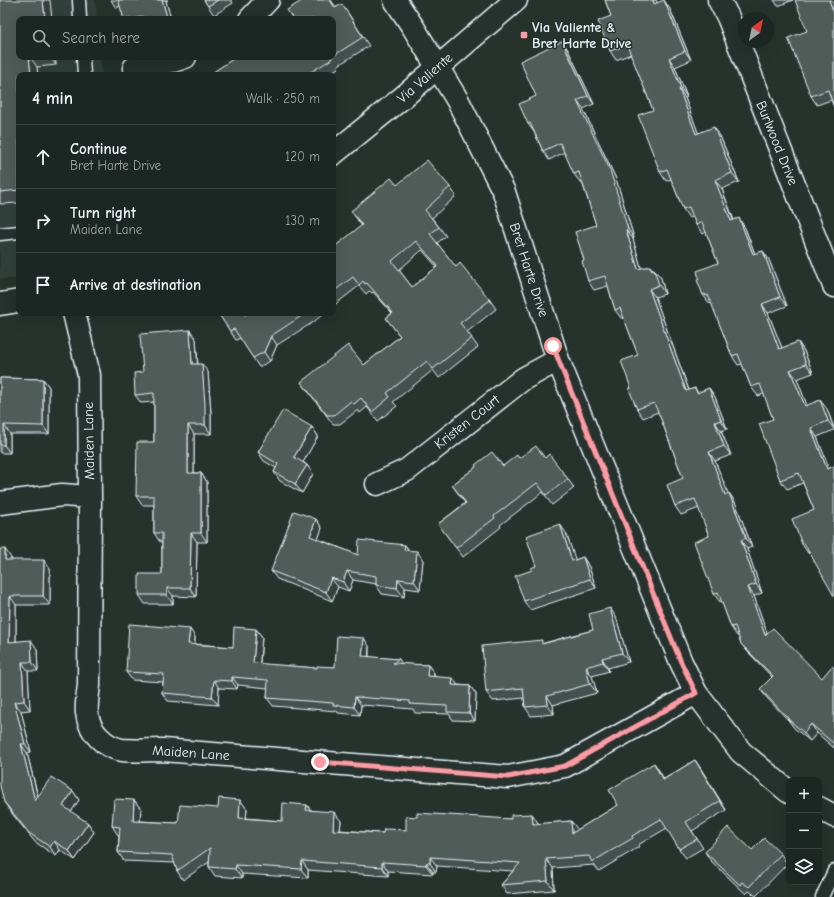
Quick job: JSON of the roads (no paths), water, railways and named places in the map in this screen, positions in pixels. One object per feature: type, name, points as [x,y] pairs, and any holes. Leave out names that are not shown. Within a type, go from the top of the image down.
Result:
[{"type":"street","points":[[253,16],[268,0]]},
{"type":"street","name":"Bret Harte Drive","points":[[395,0],[438,67],[463,110],[504,192],[558,360],[681,662],[696,693],[741,752],[786,790]]},
{"type":"street","name":"Via Valiente","points":[[336,152],[516,0]]},
{"type":"street","name":"Burlwood Drive","points":[[719,0],[728,17],[834,286]]},
{"type":"street","points":[[134,68],[176,60]]},
{"type":"street","points":[[0,304],[16,301]]},
{"type":"street","name":"Maiden Lane","points":[[75,316],[88,375],[90,497],[89,685],[87,713],[91,727],[108,745],[120,750],[163,750],[508,777],[565,766],[696,693]]},
{"type":"street","name":"Kristen Court","points":[[377,484],[407,470],[523,379],[558,360]]},
{"type":"street","points":[[0,503],[62,495],[90,497]]},
{"type":"street","points":[[822,810],[834,816]]},
{"type":"lane","points":[[79,0],[80,16]]},
{"type":"lane","points":[[83,60],[84,72]]},
{"type":"lane","points":[[0,234],[16,232]]},
{"type":"lane","points":[[822,897],[834,871]]},
{"type":"place","name":"Via Valiente & Bret Harte Drive","points":[[524,35]]}]
